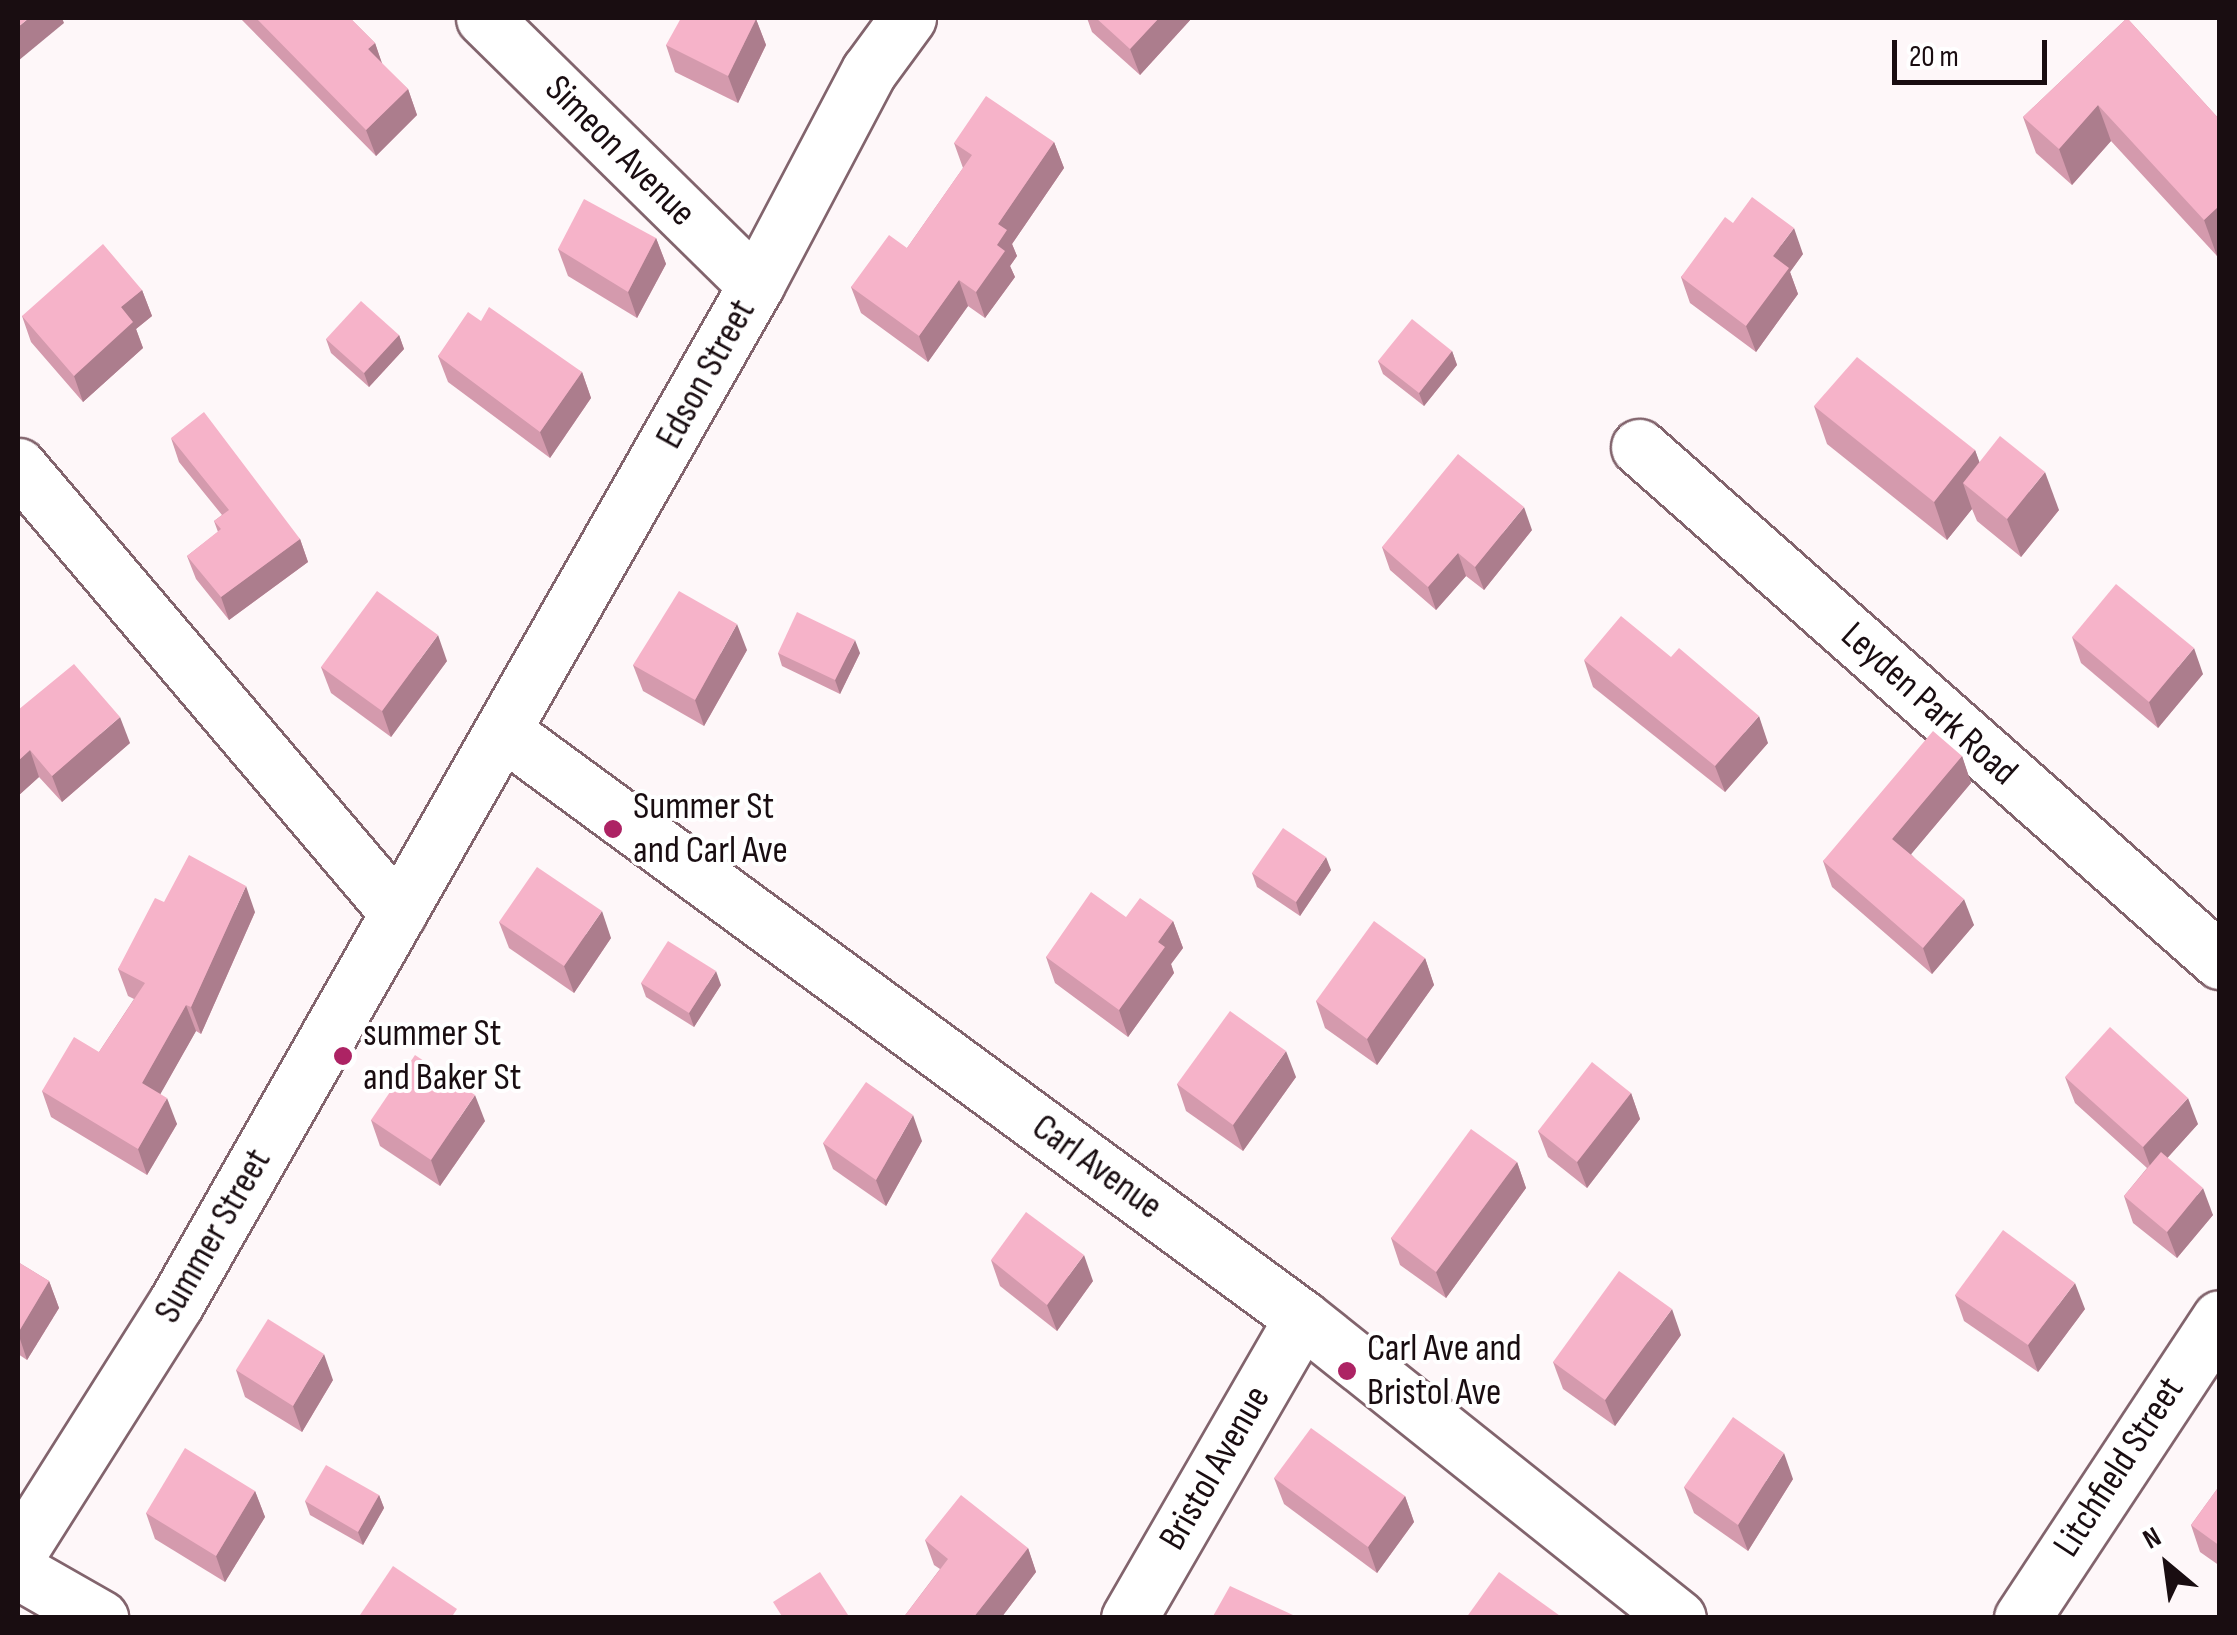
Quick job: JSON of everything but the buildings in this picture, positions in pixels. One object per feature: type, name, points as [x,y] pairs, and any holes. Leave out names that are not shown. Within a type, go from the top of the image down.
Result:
[{"type":"street","name":"Simeon Avenue","points":[[484,18],[756,285]]},
{"type":"street","name":"Edson Street","points":[[504,732],[756,285],[870,71],[908,18]]},
{"type":"street","name":"Leyden Park Road","points":[[1639,446],[2220,961]]},
{"type":"street","points":[[18,466],[398,912]]},
{"type":"street","name":"Summer Street","points":[[18,1554],[176,1303],[504,732]]},
{"type":"street","name":"Carl Avenue","points":[[504,732],[1302,1318],[1678,1618]]},
{"type":"street","name":"Bristol Avenue","points":[[1129,1618],[1302,1318]]},
{"type":"street","name":"Litchfield Street","points":[[2022,1618],[2220,1318]]},
{"type":"street","points":[[18,1572],[100,1618]]},
{"type":"place","name":"Summer St and Carl Ave","points":[[613,829]]},
{"type":"place","name":"summer St and Baker St","points":[[343,1056]]},
{"type":"place","name":"Carl Ave and Bristol Ave","points":[[1347,1371]]}]
